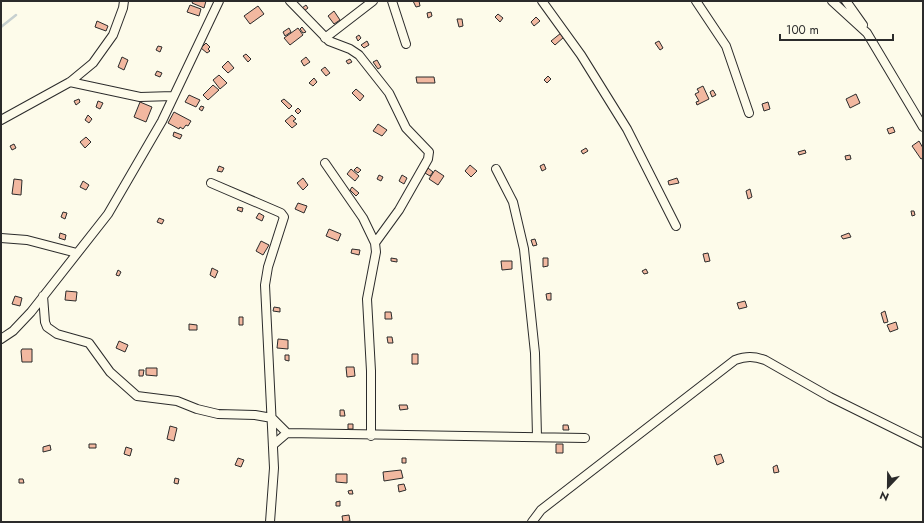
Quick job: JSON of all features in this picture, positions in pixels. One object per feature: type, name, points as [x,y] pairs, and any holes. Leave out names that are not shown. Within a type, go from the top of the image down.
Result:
[{"type":"street","points":[[1,120],[70,82],[93,63],[113,35],[123,8],[124,1]]},
{"type":"street","points":[[1,339],[12,331],[44,296],[108,214],[162,121],[219,1]]},
{"type":"street","points":[[290,1],[325,38],[334,44],[359,55],[389,93],[406,128],[429,152],[428,159],[399,210],[374,243]]},
{"type":"street","points":[[325,38],[364,4],[373,1]]},
{"type":"street","points":[[392,1],[406,44]]},
{"type":"street","points":[[542,1],[581,55],[627,129],[676,226]]},
{"type":"street","points":[[696,1],[726,46],[749,113]]},
{"type":"street","points":[[832,1],[867,33]]},
{"type":"street","points":[[846,1],[850,4],[923,127]]},
{"type":"street","points":[[70,82],[140,97],[173,96]]},
{"type":"street","points":[[325,163],[363,218],[374,243],[376,252],[367,299],[371,371],[371,436]]},
{"type":"street","points":[[496,169],[513,202],[524,249],[535,353],[537,437]]},
{"type":"street","points":[[211,183],[281,213],[284,217],[268,267],[264,285],[274,468],[270,522]]},
{"type":"street","points":[[1,238],[27,240],[77,253]]},
{"type":"street","points":[[44,296],[45,322],[47,327],[58,334],[89,343],[110,372],[137,396],[177,401],[196,409],[218,414],[255,415],[272,418],[287,433]]},
{"type":"street","points":[[532,522],[541,510],[601,462],[735,360],[745,357],[755,357],[765,360],[830,397],[923,443]]},
{"type":"street","points":[[273,445],[287,433],[371,436],[585,438]]},
{"type":"building","points":[[193,1],[206,1],[204,8],[192,3]]},
{"type":"building","points":[[413,1],[419,1],[420,6],[416,7]]},
{"type":"building","points":[[190,5],[201,9],[199,16],[187,12]]},
{"type":"building","points":[[306,5],[308,8],[304,11],[302,8]]},
{"type":"building","points":[[258,6],[264,14],[250,24],[244,16]]},
{"type":"building","points":[[334,11],[340,20],[334,24],[328,16]]},
{"type":"building","points":[[431,12],[432,16],[428,18],[427,13]]},
{"type":"building","points":[[498,14],[503,18],[500,22],[495,17]]},
{"type":"building","points":[[536,17],[540,21],[534,26],[531,22]]},
{"type":"building","points":[[457,19],[462,19],[463,26],[459,27]]},
{"type":"building","points":[[97,21],[108,26],[106,31],[95,27]]},
{"type":"building","points":[[302,27],[306,32],[303,33],[300,29]]},
{"type":"building","points":[[289,28],[291,32],[285,36],[283,32]]},
{"type":"building","points":[[298,28],[303,35],[290,45],[284,38]]},
{"type":"building","points":[[561,33],[564,37],[555,45],[551,41]]},
{"type":"building","points":[[359,35],[361,38],[358,41],[356,37]]},
{"type":"building","points":[[367,41],[369,45],[364,48],[361,45]]},
{"type":"building","points":[[659,41],[663,48],[660,50],[655,43]]},
{"type":"building","points":[[206,43],[210,47],[208,49],[210,51],[207,53],[201,48]]},
{"type":"building","points":[[158,46],[162,47],[160,52],[156,50]]},
{"type":"building","points":[[246,54],[251,59],[248,62],[243,56]]},
{"type":"building","points":[[122,57],[128,60],[124,70],[118,67]]},
{"type":"building","points":[[306,57],[310,62],[304,66],[301,61]]},
{"type":"building","points":[[350,59],[352,62],[348,64],[346,61]]},
{"type":"building","points":[[377,60],[381,67],[378,69],[373,62]]},
{"type":"building","points":[[228,61],[234,68],[228,73],[222,67]]},
{"type":"building","points":[[325,67],[330,73],[326,76],[321,70]]},
{"type":"building","points":[[157,71],[162,73],[160,77],[155,75]]},
{"type":"building","points":[[219,75],[227,83],[220,89],[213,80]]},
{"type":"building","points":[[548,76],[551,79],[547,83],[544,80]]},
{"type":"building","points":[[416,77],[434,77],[435,83],[417,83]]},
{"type":"building","points":[[314,78],[317,82],[313,86],[309,83]]},
{"type":"building","points":[[213,85],[219,90],[208,100],[203,95]]},
{"type":"building","points":[[703,86],[709,99],[697,105],[696,102],[699,101],[695,94],[699,92],[697,89]]},
{"type":"building","points":[[356,89],[364,96],[360,101],[352,93]]},
{"type":"building","points":[[713,90],[716,95],[712,97],[710,92]]},
{"type":"building","points":[[856,94],[860,103],[850,108],[846,99]]},
{"type":"building","points":[[189,95],[200,100],[196,107],[185,102]]},
{"type":"building","points":[[79,99],[80,102],[76,105],[74,101]]},
{"type":"building","points":[[284,99],[292,106],[289,109],[281,101]]},
{"type":"building","points":[[98,101],[103,103],[100,109],[96,107]]},
{"type":"building","points":[[140,102],[152,107],[146,122],[134,117]]},
{"type":"building","points":[[768,102],[770,109],[764,111],[762,104]]},
{"type":"building","points":[[201,106],[204,107],[202,111],[199,109]]},
{"type":"building","points":[[298,108],[301,111],[298,114],[295,111]]},
{"type":"building","points":[[174,112],[191,121],[188,126],[186,125],[183,129],[180,127],[179,129],[168,123]]},
{"type":"building","points":[[88,115],[92,119],[89,123],[85,120]]},
{"type":"building","points":[[292,115],[296,119],[293,121],[297,124],[292,128],[285,121]]},
{"type":"building","points":[[378,124],[387,130],[382,136],[373,131]]},
{"type":"building","points":[[893,127],[895,132],[889,134],[887,129]]},
{"type":"building","points":[[174,132],[182,135],[180,139],[173,136]]},
{"type":"building","points":[[86,137],[91,142],[85,148],[80,142]]},
{"type":"building","points":[[919,141],[923,148],[923,158],[921,159],[912,146]]},
{"type":"building","points":[[14,144],[16,148],[12,150],[10,146]]},
{"type":"building","points":[[586,148],[588,151],[583,154],[581,151]]},
{"type":"building","points":[[805,150],[806,153],[799,155],[798,152]]},
{"type":"building","points":[[850,155],[851,159],[846,160],[845,156]]},
{"type":"building","points":[[544,164],[546,169],[542,171],[540,166]]},
{"type":"building","points":[[470,165],[477,171],[471,177],[465,171]]},
{"type":"building","points":[[219,166],[224,168],[222,172],[217,171]]},
{"type":"building","points":[[357,167],[361,170],[358,173],[354,170]]},
{"type":"building","points":[[428,168],[433,172],[430,176],[425,173]]},
{"type":"building","points":[[351,169],[359,176],[355,181],[347,174]]},
{"type":"building","points":[[435,170],[444,176],[438,185],[429,179]]},
{"type":"building","points":[[379,175],[383,177],[381,181],[377,179]]},
{"type":"building","points":[[402,175],[407,178],[404,184],[399,181]]},
{"type":"building","points":[[303,178],[308,185],[303,190],[297,183]]},
{"type":"building","points":[[677,178],[679,183],[669,185],[668,181]]},
{"type":"building","points":[[14,179],[22,180],[21,195],[12,194]]},
{"type":"building","points":[[83,181],[89,185],[86,190],[80,187]]},
{"type":"building","points":[[352,187],[359,193],[356,196],[350,190]]},
{"type":"building","points":[[750,189],[752,197],[748,199],[746,191]]},
{"type":"building","points":[[298,203],[307,206],[304,213],[295,209]]},
{"type":"building","points":[[238,207],[243,208],[242,212],[237,210]]},
{"type":"building","points":[[911,211],[914,211],[915,215],[912,216]]},
{"type":"building","points":[[63,212],[67,213],[65,219],[61,217]]},
{"type":"building","points":[[259,213],[264,216],[262,221],[256,218]]},
{"type":"building","points":[[159,218],[164,220],[162,224],[157,222]]},
{"type":"building","points":[[329,229],[341,234],[338,241],[326,236]]},
{"type":"building","points":[[60,233],[66,235],[65,240],[59,238]]},
{"type":"building","points":[[849,233],[851,237],[843,239],[841,236]]},
{"type":"building","points":[[535,239],[537,245],[533,246],[531,240]]},
{"type":"building","points":[[261,241],[269,245],[263,255],[256,251]]},
{"type":"building","points":[[352,249],[360,250],[359,255],[351,253]]},
{"type":"building","points":[[708,253],[710,261],[705,262],[703,254]]},
{"type":"building","points":[[391,258],[397,259],[397,262],[391,261]]},
{"type":"building","points":[[543,258],[548,258],[548,266],[543,267]]},
{"type":"building","points":[[501,261],[512,261],[512,269],[502,270]]},
{"type":"building","points":[[212,268],[218,271],[215,278],[210,275]]},
{"type":"building","points":[[646,269],[648,273],[644,274],[642,271]]},
{"type":"building","points":[[118,270],[121,272],[119,276],[116,275]]},
{"type":"building","points":[[66,291],[77,292],[76,301],[65,300]]},
{"type":"building","points":[[551,293],[551,300],[547,300],[546,294]]},
{"type":"building","points":[[15,296],[22,298],[20,306],[12,304]]},
{"type":"building","points":[[745,301],[747,307],[739,309],[737,303]]},
{"type":"building","points":[[274,307],[280,308],[280,312],[273,311]]},
{"type":"building","points":[[885,311],[888,322],[884,323],[881,313]]},
{"type":"building","points":[[385,312],[391,312],[392,319],[385,319]]},
{"type":"building","points":[[239,317],[243,317],[243,325],[239,325]]},
{"type":"building","points":[[896,322],[898,329],[890,332],[887,325]]},
{"type":"building","points":[[189,324],[197,325],[197,330],[189,330]]},
{"type":"building","points":[[387,337],[392,337],[393,343],[388,343]]},
{"type":"building","points":[[278,339],[288,340],[288,349],[277,348]]},
{"type":"building","points":[[119,341],[128,345],[125,352],[116,348]]},
{"type":"building","points":[[22,349],[32,349],[32,362],[22,362]]},
{"type":"building","points":[[412,354],[418,354],[418,364],[412,364]]},
{"type":"building","points":[[285,355],[289,355],[289,361],[285,360]]},
{"type":"building","points":[[346,367],[354,367],[355,376],[347,377]]},
{"type":"building","points":[[146,368],[157,368],[157,376],[146,375]]},
{"type":"building","points":[[139,370],[144,370],[143,376],[139,376]]},
{"type":"building","points":[[399,405],[407,405],[408,409],[400,410]]},
{"type":"building","points":[[340,410],[344,410],[345,416],[340,416]]},
{"type":"building","points":[[348,424],[353,424],[353,429],[348,429]]},
{"type":"building","points":[[563,425],[568,425],[569,430],[563,430]]},
{"type":"building","points":[[170,426],[177,428],[174,441],[167,439]]},
{"type":"building","points":[[89,444],[96,444],[96,448],[89,448]]},
{"type":"building","points":[[556,444],[563,444],[563,453],[556,453]]},
{"type":"building","points":[[50,445],[51,450],[43,452],[43,447]]},
{"type":"building","points":[[126,447],[132,449],[130,456],[124,454]]},
{"type":"building","points":[[721,454],[724,462],[717,465],[714,456]]},
{"type":"building","points":[[238,458],[244,460],[241,467],[235,465]]},
{"type":"building","points":[[402,458],[406,458],[406,463],[402,463]]},
{"type":"building","points":[[777,465],[779,472],[774,473],[773,467]]},
{"type":"building","points":[[401,470],[403,478],[384,481],[383,472]]},
{"type":"building","points":[[336,474],[347,474],[347,483],[336,482]]},
{"type":"building","points":[[175,478],[179,479],[178,484],[174,483]]},
{"type":"building","points":[[19,479],[23,479],[24,483],[19,483]]},
{"type":"building","points":[[404,484],[406,490],[399,492],[398,485]]},
{"type":"building","points":[[352,490],[353,494],[349,494],[348,491]]},
{"type":"building","points":[[340,501],[340,506],[336,506],[336,502]]},
{"type":"building","points":[[349,515],[350,521],[343,522],[342,516]]},
{"type":"waterway","points":[[1,27],[16,15]]}]
